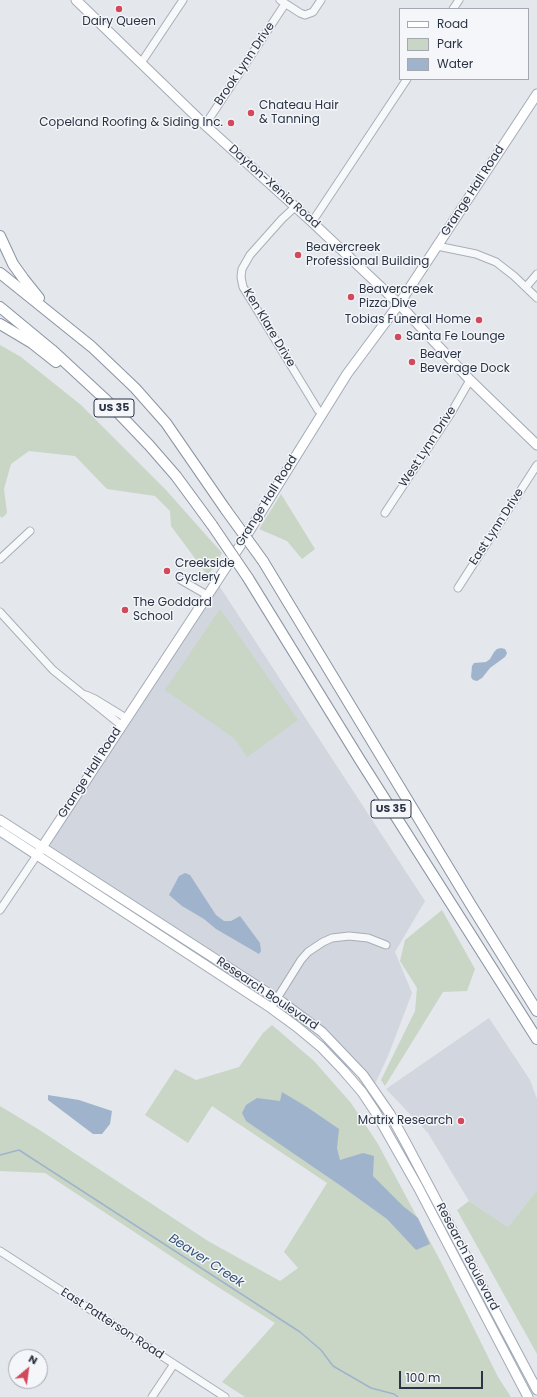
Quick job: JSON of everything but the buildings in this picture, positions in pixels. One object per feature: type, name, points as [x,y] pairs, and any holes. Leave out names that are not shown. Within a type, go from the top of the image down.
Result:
[{"type":"highway","points":[[0,236],[13,264],[50,313]]},
{"type":"highway","points":[[0,273],[92,347],[135,388],[166,423],[202,475]]},
{"type":"highway","name":"US 35","points":[[0,279],[69,334],[116,378],[174,438],[202,475],[263,561],[471,905],[537,1010]]},
{"type":"highway","name":"US 35","points":[[0,307],[52,350],[106,400],[149,446],[191,496],[248,578],[360,760],[537,1039]]},
{"type":"highway","points":[[0,324],[32,343],[66,370],[108,409],[191,496]]},
{"type":"main road","name":"Dayton-Xenia Road","points":[[76,0],[205,125],[312,222],[399,304],[470,380],[537,445]]},
{"type":"main road","name":"Grange Hall Road","points":[[39,851],[242,542],[347,374],[399,304],[537,94]]},
{"type":"main road","name":"Research Boulevard","points":[[0,820],[39,851],[271,1008],[321,1047],[344,1070],[362,1092],[376,1113],[418,1187],[528,1397]]},
{"type":"main road","name":"Research Boulevard","points":[[0,831],[39,851],[276,998],[322,1032],[363,1075],[373,1088],[410,1150],[537,1390]]},
{"type":"street","points":[[141,63],[183,0]]},
{"type":"street","points":[[282,2],[302,14],[309,14],[321,0]]},
{"type":"street","name":"Brook Lynn Drive","points":[[205,125],[254,53],[282,2]]},
{"type":"street","points":[[312,222],[406,80]]},
{"type":"street","name":"Ken Klare Drive","points":[[295,207],[282,219],[250,256],[242,269],[241,277],[243,287],[318,410],[322,413]]},
{"type":"street","points":[[437,246],[476,254],[487,258],[504,268],[537,298]]},
{"type":"street","points":[[526,287],[537,274]]},
{"type":"street","name":"West Lynn Drive","points":[[385,513],[451,413],[470,380]]},
{"type":"street","name":"East Lynn Drive","points":[[458,588],[537,465]]},
{"type":"street","points":[[0,559],[30,531]]},
{"type":"street","points":[[181,580],[207,595]]},
{"type":"street","points":[[0,612],[53,670],[80,693],[123,722]]},
{"type":"street","name":"Grange Hall Road","points":[[0,910],[39,851]]},
{"type":"street","points":[[271,1008],[301,960],[308,952],[323,942],[332,938],[349,936],[368,938],[386,945]]},
{"type":"street","name":"East Patterson Road","points":[[0,1250],[224,1397]]},
{"type":"street","points":[[152,1397],[174,1364]]},
{"type":"shaded area","points":[[216,581],[425,901],[395,952],[412,993],[388,1056],[373,1088],[322,1032],[42,847]]},
{"type":"shaded area","points":[[489,1018],[530,1080],[537,1099],[537,1190],[508,1227],[469,1201],[428,1133],[386,1089]]},
{"type":"green space","points":[[0,345],[21,357],[81,405],[166,490],[222,553],[208,576],[171,526],[170,511],[155,496],[107,489],[75,456],[29,451],[11,464],[4,489],[7,513],[2,518],[0,516]]},
{"type":"green space","points":[[281,494],[315,549],[302,559],[287,541],[259,529]]},
{"type":"green space","points":[[220,609],[298,720],[247,757],[235,739],[165,690]]},
{"type":"green space","points":[[442,910],[475,969],[467,991],[443,992],[385,1086],[381,1080],[415,1011],[417,988],[400,961],[405,940]]},
{"type":"green space","points":[[272,1025],[314,1061],[351,1103],[378,1144],[441,1262],[498,1377],[511,1397],[245,1397],[222,1382],[275,1323],[45,1173],[0,1171],[0,1106],[38,1129],[208,1241],[280,1281],[298,1268],[284,1252],[327,1183],[212,1106],[188,1143],[145,1115],[175,1069],[196,1080],[239,1067],[263,1033]]},
{"type":"green space","points":[[537,1190],[537,1354],[457,1210],[469,1201],[508,1227]]},
{"type":"water","points":[[497,649],[505,649],[507,653],[505,657],[490,668],[482,678],[477,681],[473,680],[471,677],[472,666],[474,663],[486,662]]},
{"type":"water","points":[[185,873],[190,875],[216,915],[224,921],[231,921],[240,916],[260,943],[261,951],[259,954],[216,929],[204,919],[182,906],[169,895],[179,876]]},
{"type":"water","points":[[282,1092],[339,1129],[337,1148],[340,1160],[363,1153],[374,1156],[373,1176],[403,1206],[418,1218],[430,1244],[416,1250],[387,1219],[246,1121],[242,1113],[246,1105],[257,1098],[280,1101]]},
{"type":"water","points":[[48,1095],[79,1100],[112,1111],[110,1124],[102,1134],[93,1134],[48,1100]]},
{"type":"waterway","name":"Beaver Creek","points":[[0,1155],[19,1150],[300,1332],[321,1350],[333,1366],[371,1388],[394,1394],[398,1397]]},
{"type":"place","name":"Dairy Queen","points":[[119,9]]},
{"type":"place","name":"Chateau Hair & Tanning","points":[[251,113]]},
{"type":"place","name":"Copeland Roofing & Siding Inc.","points":[[231,123]]},
{"type":"place","name":"Beavercreek Professional Building","points":[[298,255]]},
{"type":"place","name":"Beavercreek Pizza Dive","points":[[351,297]]},
{"type":"place","name":"Tobias Funeral Home","points":[[479,320]]},
{"type":"place","name":"Santa Fe Lounge","points":[[398,337]]},
{"type":"place","name":"Beaver Beverage Dock","points":[[412,362]]},
{"type":"place","name":"Creekside Cyclery","points":[[167,571]]},
{"type":"place","name":"The Goddard School","points":[[125,610]]},
{"type":"place","name":"Matrix Research","points":[[461,1121]]}]
